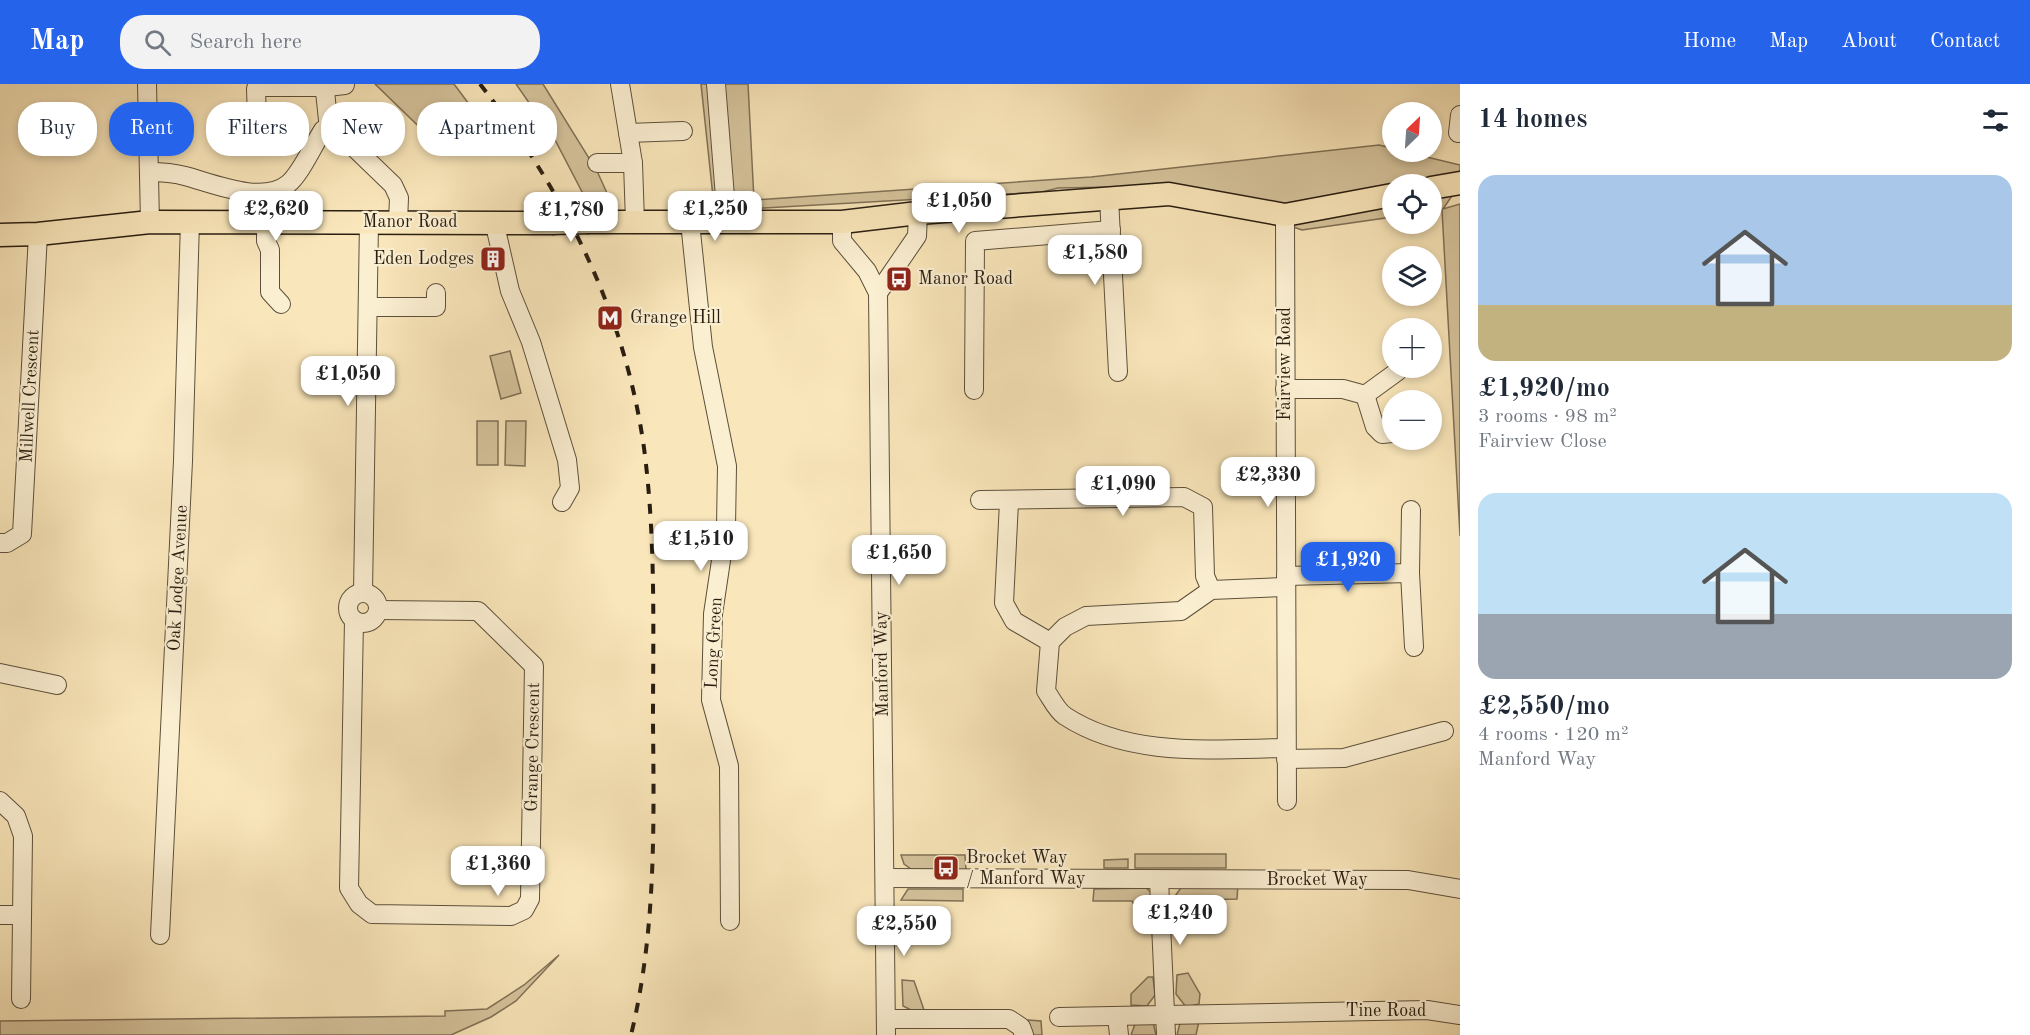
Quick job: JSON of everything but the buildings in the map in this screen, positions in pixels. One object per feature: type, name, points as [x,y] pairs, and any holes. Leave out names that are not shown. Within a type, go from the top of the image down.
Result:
[{"type":"main road","points":[[1442,186],[1460,183]]},
{"type":"main road","name":"Manor Road","points":[[0,235],[38,234],[150,222],[190,221],[842,222],[918,213],[1169,194],[1285,215],[1382,197]]},
{"type":"street","points":[[147,84],[150,222]]},
{"type":"street","points":[[620,84],[633,163],[635,222]]},
{"type":"street","points":[[716,84],[727,222]]},
{"type":"street","points":[[326,102],[327,87],[345,85]]},
{"type":"street","points":[[256,102],[256,89],[262,87],[318,87],[325,91]]},
{"type":"street","points":[[628,133],[683,131]]},
{"type":"street","points":[[149,172],[185,176],[220,189],[250,192],[276,190],[289,184],[321,132]]},
{"type":"street","points":[[363,156],[393,185],[399,198],[398,222]]},
{"type":"street","points":[[597,163],[633,163]]},
{"type":"street","points":[[1109,198],[1118,372]]},
{"type":"street","points":[[878,293],[917,236],[918,213]]},
{"type":"street","name":"Fairview Road","points":[[1285,215],[1287,801]]},
{"type":"street","name":"Oak Lodge Avenue","points":[[160,935],[183,461],[190,221]]},
{"type":"street","points":[[266,221],[266,241],[270,250],[270,292],[281,304]]},
{"type":"street","points":[[494,221],[510,291],[531,342],[567,460],[570,488],[562,502]]},
{"type":"street","points":[[369,222],[363,593],[372,597],[378,610]]},
{"type":"street","name":"Long Green","points":[[690,222],[703,347],[727,466],[726,527],[713,614],[711,700],[729,766],[730,921]]},
{"type":"street","name":"Manford Way","points":[[842,222],[842,241],[867,271],[878,293],[886,1027]]},
{"type":"street","points":[[974,390],[975,241],[1111,230]]},
{"type":"street","name":"Millwell Crescent","points":[[0,543],[7,543],[22,534],[38,234]]},
{"type":"street","points":[[368,307],[436,307],[436,293]]},
{"type":"street","points":[[1365,395],[1387,378]]},
{"type":"street","points":[[1285,389],[1343,389],[1365,395]]},
{"type":"street","points":[[1365,395],[1375,427],[1382,434]]},
{"type":"street","points":[[980,500],[1009,502],[1184,497],[1203,507],[1205,576],[1211,590]]},
{"type":"street","points":[[1009,502],[1004,603],[1014,621],[1050,642]]},
{"type":"street","points":[[1411,510],[1410,573],[1414,647]]},
{"type":"street","points":[[1410,573],[1285,581],[1211,590],[1181,611],[1086,616],[1065,627],[1050,642],[1046,691],[1063,716],[1117,739],[1187,749],[1344,758],[1444,731]]},
{"type":"street","name":"Grange Crescent","points":[[354,620],[369,622],[378,610],[478,611],[534,666],[530,899],[524,910],[511,916],[372,914],[359,904],[350,888],[354,620],[348,613],[348,603],[354,596],[363,593]]},
{"type":"street","points":[[0,673],[57,685]]},
{"type":"street","points":[[0,801],[16,816],[23,836],[21,999]]},
{"type":"street","name":"Brocket Way","points":[[885,879],[1407,880],[1460,889]]},
{"type":"street","points":[[1159,880],[1166,1035]]},
{"type":"street","points":[[0,915],[22,915]]},
{"type":"street","name":"Tine Road","points":[[1059,1017],[1427,1010],[1460,1016]]},
{"type":"street","points":[[1117,1016],[1119,1035]]},
{"type":"street","points":[[886,1027],[1009,1019],[1021,1027],[1024,1035]]},
{"type":"shaded area","points":[[375,84],[454,84],[468,102],[417,102],[417,125],[405,113],[405,102],[394,102]]},
{"type":"shaded area","points":[[516,84],[543,84],[554,102],[529,102]]},
{"type":"shaded area","points":[[701,84],[748,84],[754,200],[1091,177],[1379,145],[1382,146],[1382,162],[1442,161],[1460,165],[1460,184],[1443,209],[1460,204],[1460,536],[1442,210],[1442,174],[1382,174],[1382,218],[1302,230],[1196,194],[1112,193],[1111,187],[1058,188],[1042,192],[764,208],[738,209],[714,206]]},
{"type":"shaded area","points":[[557,107],[597,171],[616,213],[591,209],[557,144]]},
{"type":"shaded area","points":[[510,351],[521,393],[501,399],[490,356]]},
{"type":"shaded area","points":[[477,421],[498,421],[498,465],[477,465]]},
{"type":"shaded area","points":[[506,421],[526,421],[525,466],[505,465]]},
{"type":"shaded area","points":[[1135,854],[1226,854],[1226,868],[1135,868]]},
{"type":"shaded area","points":[[901,855],[965,855],[966,870],[911,869],[904,864]]},
{"type":"shaded area","points":[[1128,859],[1128,868],[1104,868],[1104,860]]},
{"type":"shaded area","points":[[1238,884],[1237,899],[1196,900],[1195,926],[1186,925],[1185,935],[1176,935],[1175,896],[1183,885]]},
{"type":"shaded area","points":[[1146,888],[1154,895],[1153,932],[1146,930],[1132,901],[1093,901],[1094,889]]},
{"type":"shaded area","points":[[908,889],[963,889],[963,901],[901,900]]},
{"type":"shaded area","points":[[559,955],[516,1001],[491,1017],[451,1035],[0,1035],[0,1021],[445,1016],[445,1011],[487,1009],[524,985]]},
{"type":"shaded area","points":[[1188,973],[1200,994],[1199,1004],[1186,1007],[1176,994],[1177,975]]},
{"type":"shaded area","points":[[1148,977],[1153,977],[1155,995],[1147,1006],[1131,1005],[1131,994]]},
{"type":"shaded area","points":[[902,980],[914,981],[924,1010],[911,1010],[903,1006]]},
{"type":"shaded area","points":[[1028,1020],[1041,1021],[1042,1035],[1028,1035]]},
{"type":"shaded area","points":[[1199,1021],[1196,1035],[1177,1035],[1180,1023]]},
{"type":"shaded area","points":[[1153,1022],[1156,1035],[1131,1035],[1135,1024]]},
{"type":"railway","points":[[480,84],[538,167],[564,210],[586,255],[606,301],[622,349],[635,398],[644,448],[653,585],[653,840],[645,958],[631,1035]]},
{"type":"place","name":"Eden Lodges","points":[[493,259]]},
{"type":"place","name":"Manor Road","points":[[899,279]]},
{"type":"place","name":"Grange Hill","points":[[610,318]]},
{"type":"place","name":"Brocket Way / Manford Way","points":[[946,868]]}]
